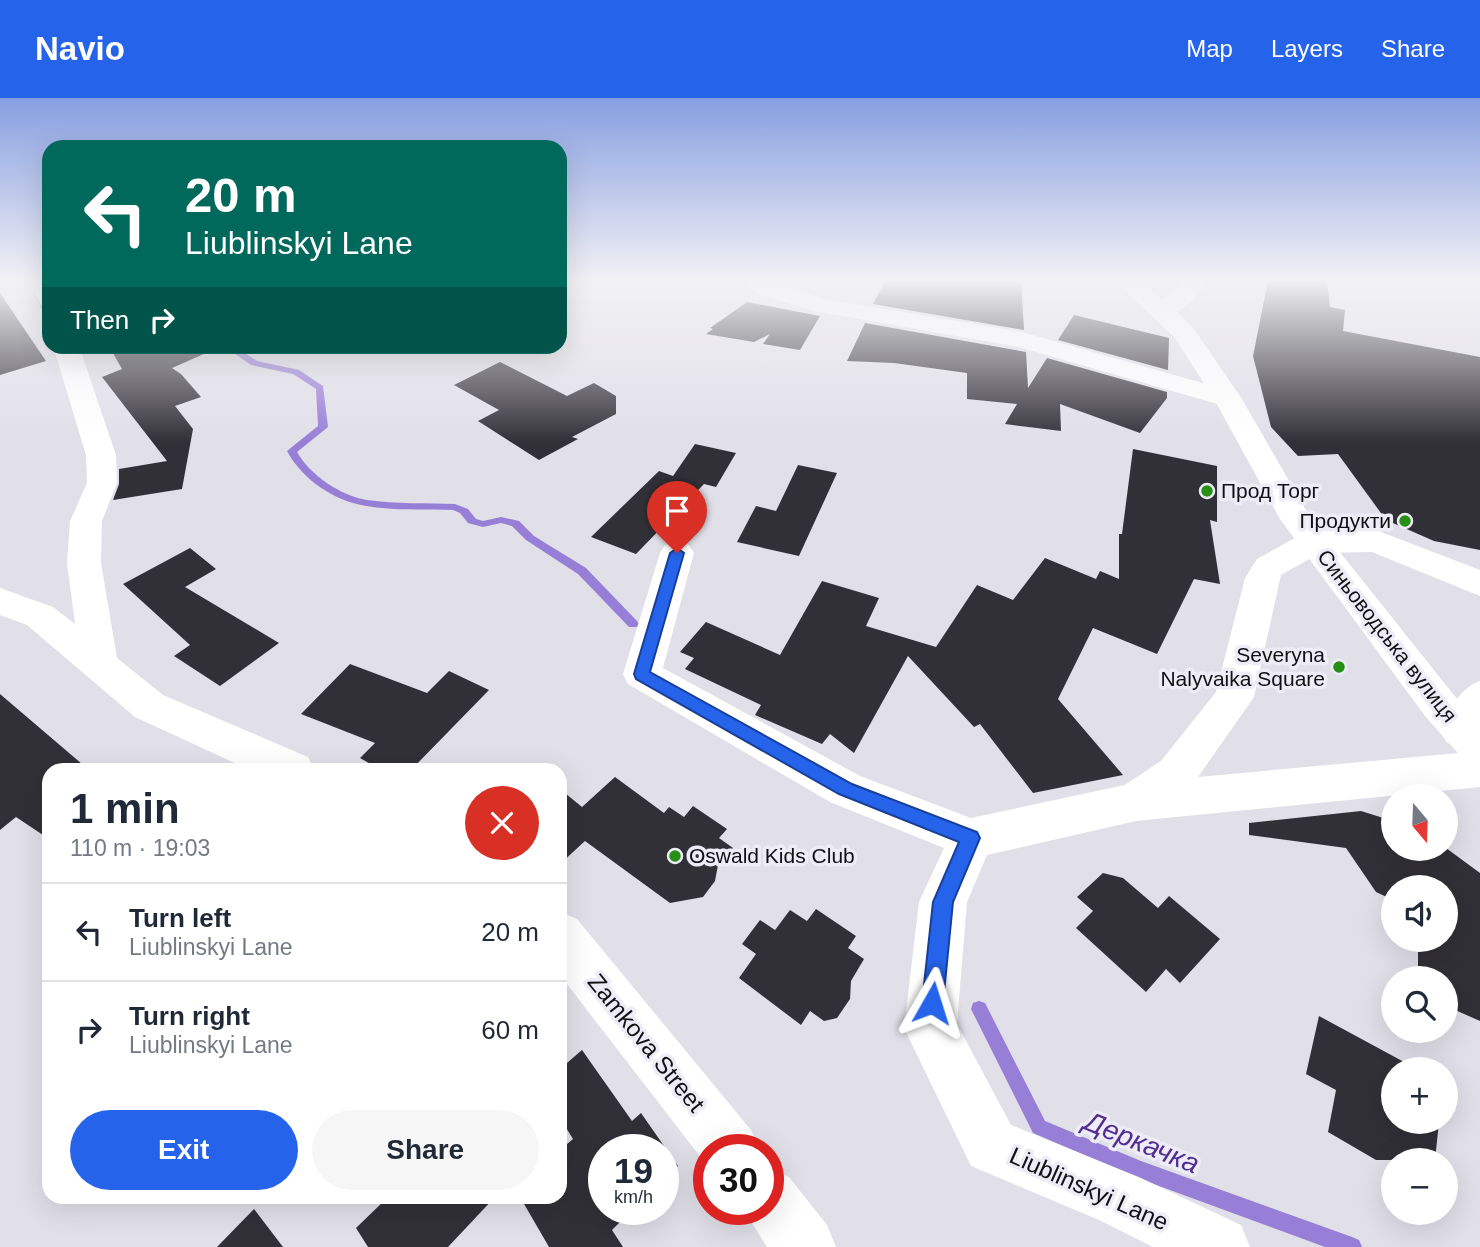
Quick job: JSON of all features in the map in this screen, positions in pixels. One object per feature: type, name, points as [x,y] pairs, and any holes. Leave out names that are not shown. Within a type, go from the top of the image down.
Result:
[{"type":"street","points":[[990,335],[1022,340],[1228,399]]},
{"type":"street","name":"Синьоводська вулиця","points":[[1185,335],[1228,399],[1288,507],[1314,542],[1473,725]]},
{"type":"street","points":[[69,354],[101,455],[102,483],[86,520],[84,563],[99,667]]},
{"type":"street","name":"Синьоводська вулиця","points":[[1314,542],[1376,541],[1480,584]]},
{"type":"street","points":[[1136,802],[1175,774],[1234,697],[1262,578],[1269,568],[1314,542]]},
{"type":"street","points":[[677,553],[642,674],[845,789],[971,838],[1136,802],[1480,769]]},
{"type":"street","points":[[0,601],[40,616],[149,706],[277,763]]},
{"type":"street","name":"Liublinskyi Lane","points":[[971,838],[943,902],[930,1028],[991,1146],[1120,1199],[1219,1247]]},
{"type":"street","name":"Zamkova Street","points":[[567,945],[719,1134]]},
{"type":"street","points":[[784,1219],[805,1247]]},
{"type":"building","points":[[0,335],[28,335],[46,361],[0,375]]},
{"type":"building","points":[[710,335],[769,335],[754,342]]},
{"type":"building","points":[[770,335],[809,335],[800,350],[763,344]]},
{"type":"building","points":[[859,335],[930,335],[1026,352],[1028,388],[1047,358],[1167,392],[1167,398],[1140,433],[1060,404],[1061,431],[1005,424],[1017,404],[967,399],[967,373],[894,363],[847,361]]},
{"type":"building","points":[[1061,335],[1155,335],[1169,338],[1168,370],[1058,340]]},
{"type":"building","points":[[1257,335],[1362,335],[1480,357],[1480,550],[1434,541],[1386,520],[1338,454],[1298,456],[1271,427],[1253,356]]},
{"type":"building","points":[[114,354],[204,354],[172,368],[181,374],[201,397],[175,406],[193,429],[182,489],[113,500],[119,484],[119,469],[167,461],[102,377],[122,369]]},
{"type":"building","points":[[500,362],[567,396],[594,383],[616,396],[616,414],[572,437],[578,439],[539,460],[478,421],[499,410],[454,385]]},
{"type":"building","points":[[695,444],[736,453],[716,487],[704,484],[636,554],[591,537],[659,471],[673,476]]},
{"type":"building","points":[[1133,449],[1217,466],[1217,522],[1210,520],[1220,584],[1194,579],[1157,654],[1093,628],[1058,699],[1123,775],[1033,793],[980,724],[974,727],[908,656],[854,753],[830,734],[822,744],[755,715],[761,705],[685,669],[694,658],[680,652],[706,622],[780,655],[822,581],[879,598],[866,626],[936,647],[977,585],[1013,600],[1045,558],[1096,579],[1100,571],[1119,579],[1119,534],[1122,534]]},
{"type":"building","points":[[798,465],[837,473],[799,556],[737,542],[756,506],[776,511]]},
{"type":"building","points":[[190,548],[216,569],[185,587],[279,643],[220,686],[174,656],[190,645],[123,584]]},
{"type":"building","points":[[350,664],[427,693],[449,671],[489,690],[418,763],[369,763],[360,758],[375,743],[301,714]]},
{"type":"building","points":[[0,694],[81,763],[42,763],[42,834],[16,817],[0,830]]},
{"type":"building","name":"Oswald Kids Club","points":[[615,777],[664,813],[669,807],[684,817],[693,806],[727,829],[719,838],[733,848],[718,865],[715,881],[703,897],[670,903],[585,841],[567,858],[567,795],[582,807]]},
{"type":"building","points":[[1361,811],[1381,817],[1381,861],[1458,861],[1458,857],[1480,873],[1480,1021],[1458,1011],[1458,966],[1418,966],[1418,952],[1458,952],[1458,875],[1381,875],[1381,894],[1376,892],[1346,848],[1249,835],[1249,823]]},
{"type":"building","points":[[1103,873],[1123,878],[1158,908],[1169,896],[1220,939],[1180,983],[1166,969],[1146,992],[1076,928],[1093,911],[1077,897]]},
{"type":"building","points":[[816,909],[856,936],[848,948],[864,959],[851,981],[850,999],[837,1018],[824,1021],[810,1011],[801,1025],[739,978],[756,954],[742,944],[760,920],[775,930],[790,910],[807,921]]},
{"type":"building","points":[[1319,1016],[1395,1057],[1381,1057],[1381,1134],[1438,1134],[1436,1148],[1381,1148],[1381,1160],[1376,1160],[1328,1132],[1336,1090],[1306,1074]]},
{"type":"building","points":[[582,1050],[632,1121],[641,1113],[656,1134],[588,1134],[588,1225],[617,1225],[612,1230],[623,1247],[549,1247],[524,1204],[567,1204],[567,1144],[573,1139],[567,1129],[567,1063]]},
{"type":"building","points":[[381,1204],[488,1204],[448,1247],[368,1247],[356,1228]]},
{"type":"building","points":[[254,1209],[283,1247],[217,1247]]},
{"type":"waterway","name":"Деркачка","points":[[240,354],[254,363],[296,372],[320,388],[323,427],[292,451],[304,469],[323,484],[366,503],[455,507],[464,511],[472,521],[483,524],[501,520],[515,523],[530,538],[582,571],[633,624]]},
{"type":"waterway","name":"Деркачка","points":[[979,1009],[1039,1127],[1140,1170],[1352,1247]]},
{"type":"place","name":"Прод Торг","points":[[1207,491]]},
{"type":"place","name":"Продукти","points":[[1405,521]]},
{"type":"place","name":"Severyna Nalyvaika Square","points":[[1339,667]]},
{"type":"place","name":"Oswald Kids Club","points":[[675,856]]},
{"type":"route","points":[[677,553],[642,674],[845,789],[971,838],[943,902],[932,1003]]}]
